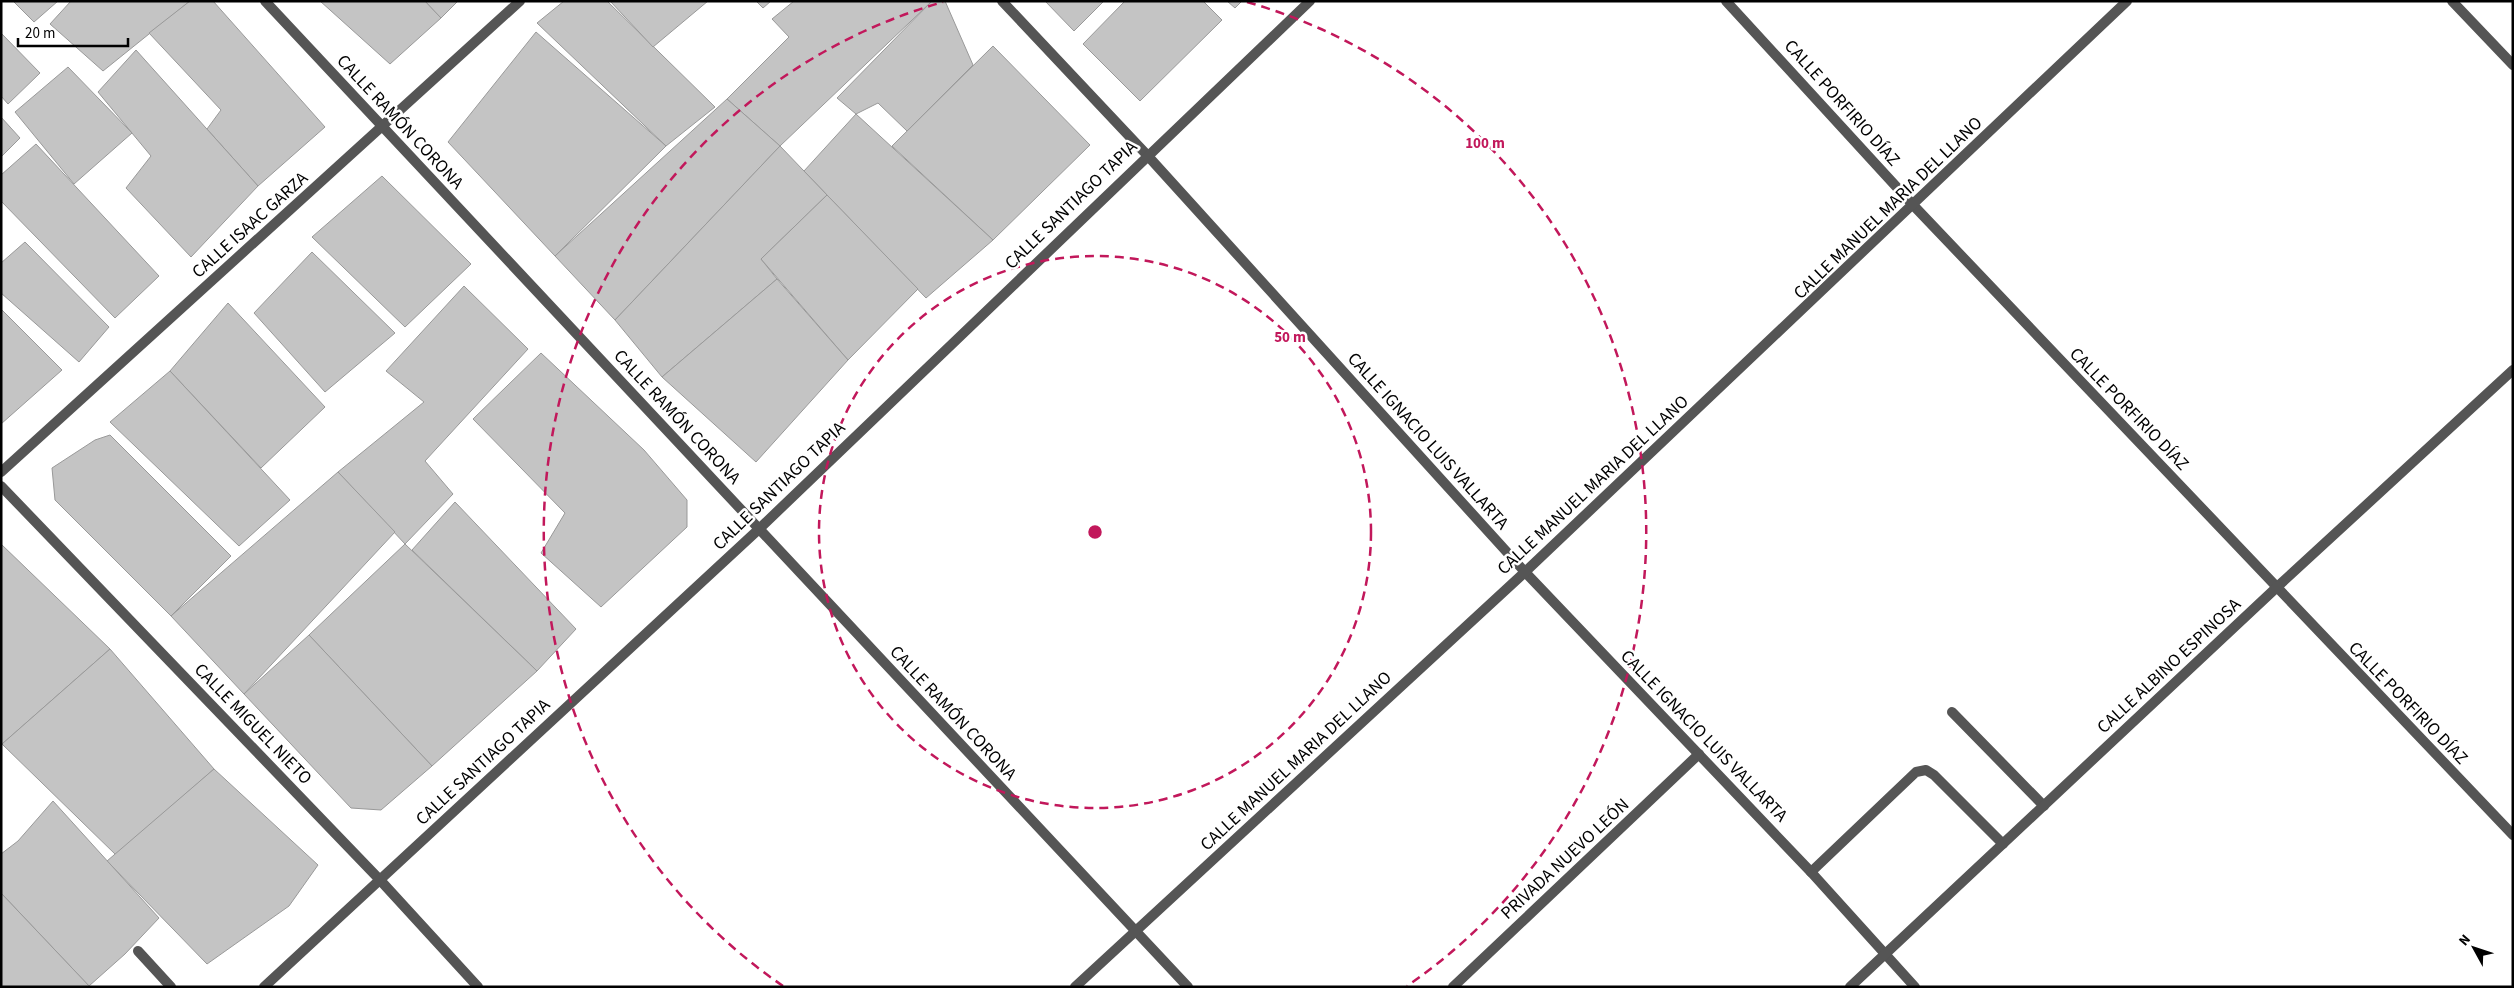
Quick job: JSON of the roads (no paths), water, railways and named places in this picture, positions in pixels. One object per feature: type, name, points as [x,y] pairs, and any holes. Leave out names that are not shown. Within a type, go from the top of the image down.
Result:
[{"type":"street","name":"CALLE RAMÓN CORONA","points":[[265,1],[1188,987]]},
{"type":"street","name":"CALLE ISAAC GARZA","points":[[1,472],[520,1]]},
{"type":"street","name":"CALLE IGNACIO LUIS VALLARTA","points":[[1002,1],[1147,155],[1526,572],[1811,872],[1915,987]]},
{"type":"street","name":"CALLE SANTIAGO TAPIA","points":[[264,987],[759,529],[1147,155],[1310,1]]},
{"type":"street","name":"CALLE PORFIRIO DÍAZ","points":[[1726,1],[1914,206],[2513,836]]},
{"type":"street","name":"CALLE MANUEL MARIA DEL LLANO","points":[[1075,987],[1526,572],[1914,206],[2127,1]]},
{"type":"street","points":[[2452,1],[2513,65]]},
{"type":"street","name":"CALLE ALBINO ESPINOSA","points":[[1850,987],[2276,588],[2513,370]]},
{"type":"street","name":"CALLE MIGUEL NIETO","points":[[1,486],[380,880],[478,987]]},
{"type":"street","points":[[1952,712],[2044,806]]},
{"type":"street","name":"PRIVADA NUEVO LEÓN","points":[[1453,987],[1699,754]]},
{"type":"street","points":[[1811,872],[1916,772],[1926,770],[1934,775],[2003,844]]},
{"type":"street","points":[[138,951],[170,987]]}]
